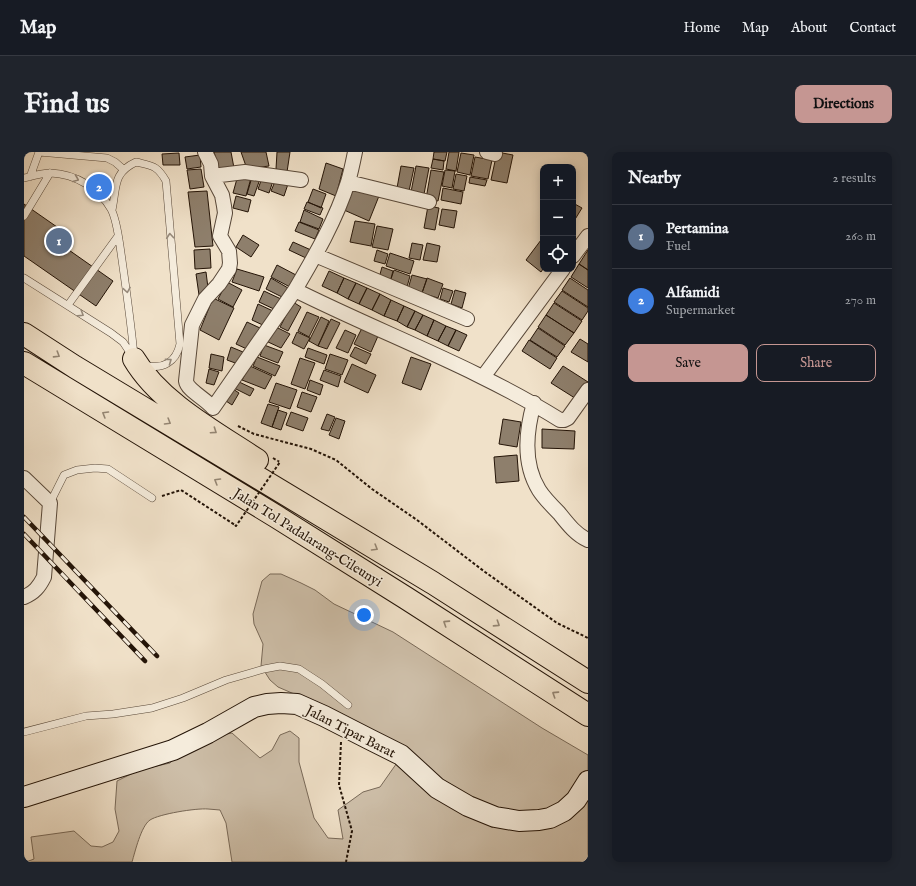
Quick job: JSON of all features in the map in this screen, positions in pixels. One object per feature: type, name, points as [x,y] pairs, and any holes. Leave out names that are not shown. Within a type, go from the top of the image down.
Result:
[{"type":"highway","name":"Jalan Tol Padalarang–Cileunyi","points":[[24,334],[433,583],[588,682]]},
{"type":"highway","points":[[134,359],[142,372],[188,414],[316,499],[346,531]]},
{"type":"highway","name":"Jalan Tol Padalarang–Cileunyi","points":[[24,363],[290,525],[588,715]]},
{"type":"street","points":[[205,152],[211,164],[212,176],[222,195],[225,213],[220,236],[229,251],[230,263],[229,269],[219,284],[205,299],[192,325],[186,366],[186,386],[206,400],[213,408],[295,290],[315,256],[332,221],[348,182],[355,152]]},
{"type":"street","points":[[212,176],[244,172],[301,180]]},
{"type":"street","points":[[348,182],[429,202]]},
{"type":"street","points":[[576,252],[588,236]]},
{"type":"street","points":[[315,256],[467,318]]},
{"type":"street","points":[[483,377],[562,272]]},
{"type":"street","points":[[295,290],[483,377],[534,403],[560,420],[564,420],[572,413],[588,390]]},
{"type":"street","points":[[534,403],[529,420],[527,438],[530,472],[539,491],[566,522],[581,537],[588,540]]},
{"type":"street","points":[[24,478],[50,503],[44,577],[40,586],[24,598]]},
{"type":"street","name":"Jalan Tipar Barat","points":[[24,797],[173,750],[208,733],[254,707],[281,703],[297,704],[342,725],[401,756],[437,788],[468,806],[495,817],[519,821],[550,818],[564,811],[576,800],[588,781]]},
{"type":"lane","points":[[27,177],[39,152],[107,158],[115,162],[123,169]]},
{"type":"lane","points":[[24,278],[111,333],[123,342],[134,359],[150,366],[162,366],[169,363],[178,353],[180,344],[166,181],[160,170],[153,166],[136,162],[123,169],[116,181],[112,210]]},
{"type":"lane","points":[[27,177],[50,173],[70,176],[89,184],[107,202],[112,210],[118,236],[129,304],[134,359]]},
{"type":"lane","points":[[24,216],[50,173]]},
{"type":"lane","points":[[68,306],[118,236]]},
{"type":"lane","points":[[50,503],[64,475],[77,470],[95,468],[108,469],[152,498]]},
{"type":"lane","points":[[24,732],[86,716],[113,714],[152,708],[182,698],[226,680],[280,666],[300,669],[348,705]]},
{"type":"path","points":[[234,424],[254,434],[311,449],[336,460],[372,489],[417,520],[485,572],[557,623],[588,638]]},
{"type":"path","points":[[152,498],[181,490],[236,526],[280,462],[278,461]]},
{"type":"path","points":[[342,725],[339,785],[352,831],[346,862]]},
{"type":"shaded area","points":[[270,574],[281,574],[301,583],[315,590],[334,604],[393,632],[542,728],[588,755],[588,862],[232,862],[226,823],[220,810],[202,809],[187,810],[150,820],[141,833],[132,862],[26,862],[34,859],[31,837],[74,831],[91,846],[102,847],[113,842],[119,831],[115,809],[117,781],[139,770],[170,763],[174,758],[232,733],[260,758],[272,750],[280,735],[290,731],[299,738],[299,762],[314,818],[328,838],[343,839],[338,810],[363,792],[380,787],[406,750],[338,713],[278,687],[270,680],[261,666],[263,644],[254,624],[253,614],[262,581]]},
{"type":"building","points":[[214,152],[231,152],[234,168],[219,170]]},
{"type":"building","points":[[241,152],[266,152],[269,166],[247,169]]},
{"type":"building","points":[[277,152],[290,152],[287,172],[276,169]]},
{"type":"building","points":[[434,152],[447,152],[445,161],[433,159]]},
{"type":"building","points":[[449,152],[459,152],[456,171],[446,169]]},
{"type":"building","points":[[497,152],[513,155],[507,183],[491,180]]},
{"type":"building","points":[[179,153],[180,165],[163,165],[162,154]]},
{"type":"building","points":[[461,153],[474,155],[470,175],[457,172]]},
{"type":"building","points":[[200,155],[201,167],[187,169],[185,157]]},
{"type":"building","points":[[475,157],[492,160],[488,179],[471,176]]},
{"type":"building","points":[[433,159],[444,161],[443,170],[431,168]]},
{"type":"building","points":[[326,163],[343,169],[336,196],[319,189]]},
{"type":"building","points":[[401,166],[414,168],[409,191],[397,188]]},
{"type":"building","points":[[416,166],[429,168],[424,194],[411,192]]},
{"type":"building","points":[[201,169],[204,187],[190,189],[187,170]]},
{"type":"building","points":[[431,170],[444,172],[438,201],[426,199]]},
{"type":"building","points":[[445,170],[455,171],[452,188],[442,186]]},
{"type":"building","points":[[456,174],[467,176],[464,191],[453,189]]},
{"type":"building","points":[[238,175],[251,178],[246,196],[233,193]]},
{"type":"building","points":[[252,177],[260,179],[254,196],[247,194]]},
{"type":"building","points":[[470,177],[487,180],[485,186],[469,183]]},
{"type":"building","points":[[262,178],[273,181],[269,193],[258,189]]},
{"type":"building","points":[[276,179],[288,184],[284,196],[271,191]]},
{"type":"building","points":[[354,188],[379,196],[369,221],[344,210]]},
{"type":"building","points":[[443,188],[463,192],[461,204],[441,200]]},
{"type":"building","points":[[313,189],[326,194],[321,208],[308,202]]},
{"type":"building","points":[[207,191],[213,246],[195,247],[188,192]]},
{"type":"building","points":[[236,196],[251,200],[248,212],[233,208]]},
{"type":"building","points":[[307,202],[323,208],[320,215],[304,209]]},
{"type":"building","points":[[24,204],[57,227],[66,248],[113,281],[96,306],[24,256]]},
{"type":"building","points":[[576,205],[582,208],[576,218]]},
{"type":"building","points":[[428,206],[439,208],[435,230],[424,228]]},
{"type":"building","points":[[442,209],[457,211],[454,228],[439,225]]},
{"type":"building","points":[[304,210],[323,219],[319,229],[300,222]]},
{"type":"building","points":[[355,221],[375,224],[371,246],[350,242]]},
{"type":"building","points":[[299,222],[319,230],[315,239],[295,231]]},
{"type":"building","points":[[377,226],[393,229],[388,250],[372,247]]},
{"type":"building","points":[[243,235],[259,245],[251,257],[236,247]]},
{"type":"building","points":[[540,241],[540,271],[526,260]]},
{"type":"building","points":[[293,242],[311,250],[306,258],[289,250]]},
{"type":"building","points":[[412,243],[423,245],[420,260],[409,258]]},
{"type":"building","points":[[427,243],[440,246],[437,262],[423,260]]},
{"type":"building","points":[[210,249],[211,268],[195,269],[194,250]]},
{"type":"building","points":[[377,250],[388,254],[385,264],[374,261]]},
{"type":"building","points":[[588,250],[588,270],[579,264]]},
{"type":"building","points":[[390,253],[414,261],[410,274],[386,266]]},
{"type":"building","points":[[579,264],[588,270],[588,288],[571,277],[574,272],[576,272]]},
{"type":"building","points":[[277,265],[296,275],[290,287],[271,277]]},
{"type":"building","points":[[382,267],[393,271],[390,282],[379,278]]},
{"type":"building","points":[[237,269],[264,277],[259,291],[232,282]]},
{"type":"building","points":[[394,270],[410,276],[407,287],[390,282]]},
{"type":"building","points":[[329,271],[344,278],[337,293],[322,286]]},
{"type":"building","points":[[206,272],[208,288],[203,294],[199,295],[196,274]]},
{"type":"building","points":[[412,275],[427,279],[422,293],[408,289]]},
{"type":"building","points":[[271,278],[288,288],[284,298],[266,289]]},
{"type":"building","points":[[344,278],[356,283],[348,299],[337,293]]},
{"type":"building","points":[[427,278],[443,284],[438,298],[422,293]]},
{"type":"building","points":[[570,278],[588,290],[588,307],[562,290]]},
{"type":"building","points":[[227,282],[242,290],[233,307],[218,299]]},
{"type":"building","points":[[356,283],[367,288],[359,304],[348,299]]},
{"type":"building","points":[[367,288],[380,294],[372,310],[359,304]]},
{"type":"building","points":[[443,288],[453,291],[449,302],[440,299]]},
{"type":"building","points":[[455,290],[466,293],[462,308],[451,304]]},
{"type":"building","points":[[264,291],[281,299],[276,310],[259,302]]},
{"type":"building","points":[[562,291],[588,308],[588,311],[582,320],[554,302]]},
{"type":"building","points":[[380,294],[391,300],[384,316],[372,310]]},
{"type":"building","points":[[213,298],[234,308],[219,340],[200,330]]},
{"type":"building","points":[[391,300],[404,306],[397,321],[384,316]]},
{"type":"building","points":[[293,302],[301,307],[288,331],[280,327]]},
{"type":"building","points":[[554,303],[582,321],[574,333],[546,315]]},
{"type":"building","points":[[258,304],[273,311],[267,327],[252,320]]},
{"type":"building","points":[[404,306],[415,311],[407,327],[397,321]]},
{"type":"building","points":[[415,311],[423,315],[415,330],[407,327]]},
{"type":"building","points":[[307,312],[319,317],[309,337],[298,331]]},
{"type":"building","points":[[423,315],[434,320],[427,336],[415,330]]},
{"type":"building","points":[[546,315],[574,333],[565,345],[538,327]]},
{"type":"building","points":[[321,317],[329,321],[318,346],[309,341]]},
{"type":"building","points":[[331,319],[340,323],[327,349],[318,346]]},
{"type":"building","points":[[434,320],[446,326],[438,341],[427,336]]},
{"type":"building","points":[[247,322],[260,328],[249,350],[236,344]]},
{"type":"building","points":[[274,326],[290,334],[281,348],[266,341]]},
{"type":"building","points":[[446,326],[456,330],[448,346],[438,341]]},
{"type":"building","points":[[362,328],[378,336],[371,352],[354,344]]},
{"type":"building","points":[[538,328],[565,346],[557,357],[530,340]]},
{"type":"building","points":[[345,330],[356,335],[348,353],[336,348]]},
{"type":"building","points":[[456,330],[467,335],[459,351],[448,346]]},
{"type":"building","points":[[297,332],[310,338],[304,349],[292,343]]},
{"type":"building","points":[[580,339],[588,344],[588,362],[571,352]]},
{"type":"building","points":[[529,340],[557,358],[550,369],[522,351]]},
{"type":"building","points":[[264,345],[283,352],[278,363],[260,356]]},
{"type":"building","points":[[231,347],[243,352],[238,364],[227,360]]},
{"type":"building","points":[[355,347],[371,354],[366,364],[350,356]]},
{"type":"building","points":[[308,348],[327,355],[324,364],[305,357]]},
{"type":"building","points":[[211,354],[224,357],[222,371],[209,368]]},
{"type":"building","points":[[330,354],[348,360],[342,375],[325,369]]},
{"type":"building","points":[[257,357],[280,366],[275,376],[253,366]]},
{"type":"building","points":[[411,357],[431,364],[421,390],[402,383]]},
{"type":"building","points":[[300,358],[315,363],[305,389],[291,384]]},
{"type":"building","points":[[352,364],[376,375],[368,393],[344,382]]},
{"type":"building","points":[[250,366],[272,376],[265,389],[242,380]]},
{"type":"building","points":[[563,366],[588,382],[578,400],[551,383]]},
{"type":"building","points":[[209,369],[219,372],[214,385],[206,383]]},
{"type":"building","points":[[324,370],[341,376],[338,387],[320,380]]},
{"type":"building","points":[[310,380],[323,385],[320,395],[307,390]]},
{"type":"building","points":[[237,381],[254,389],[250,396],[234,388]]},
{"type":"building","points":[[276,383],[297,390],[290,409],[269,402]]},
{"type":"building","points":[[233,389],[239,393],[232,405],[226,401]]},
{"type":"building","points":[[302,392],[317,397],[311,412],[297,407]]},
{"type":"building","points":[[268,404],[279,407],[272,427],[261,423]]},
{"type":"building","points":[[278,410],[287,413],[281,430],[272,427]]},
{"type":"building","points":[[291,412],[308,418],[303,431],[286,425]]},
{"type":"building","points":[[327,414],[335,417],[329,431],[321,429]]},
{"type":"building","points":[[336,418],[345,421],[339,439],[329,435]]},
{"type":"building","points":[[503,419],[521,422],[517,447],[499,444]]},
{"type":"building","points":[[542,429],[575,431],[574,449],[542,448]]},
{"type":"building","points":[[517,455],[519,481],[496,483],[494,457]]},
{"type":"railway","points":[[24,517],[157,656]]},
{"type":"railway","points":[[24,534],[145,661]]},
{"type":"place","name":"Alfamidi","points":[[99,187]]},
{"type":"place","name":"Pertamina","points":[[59,241]]}]
